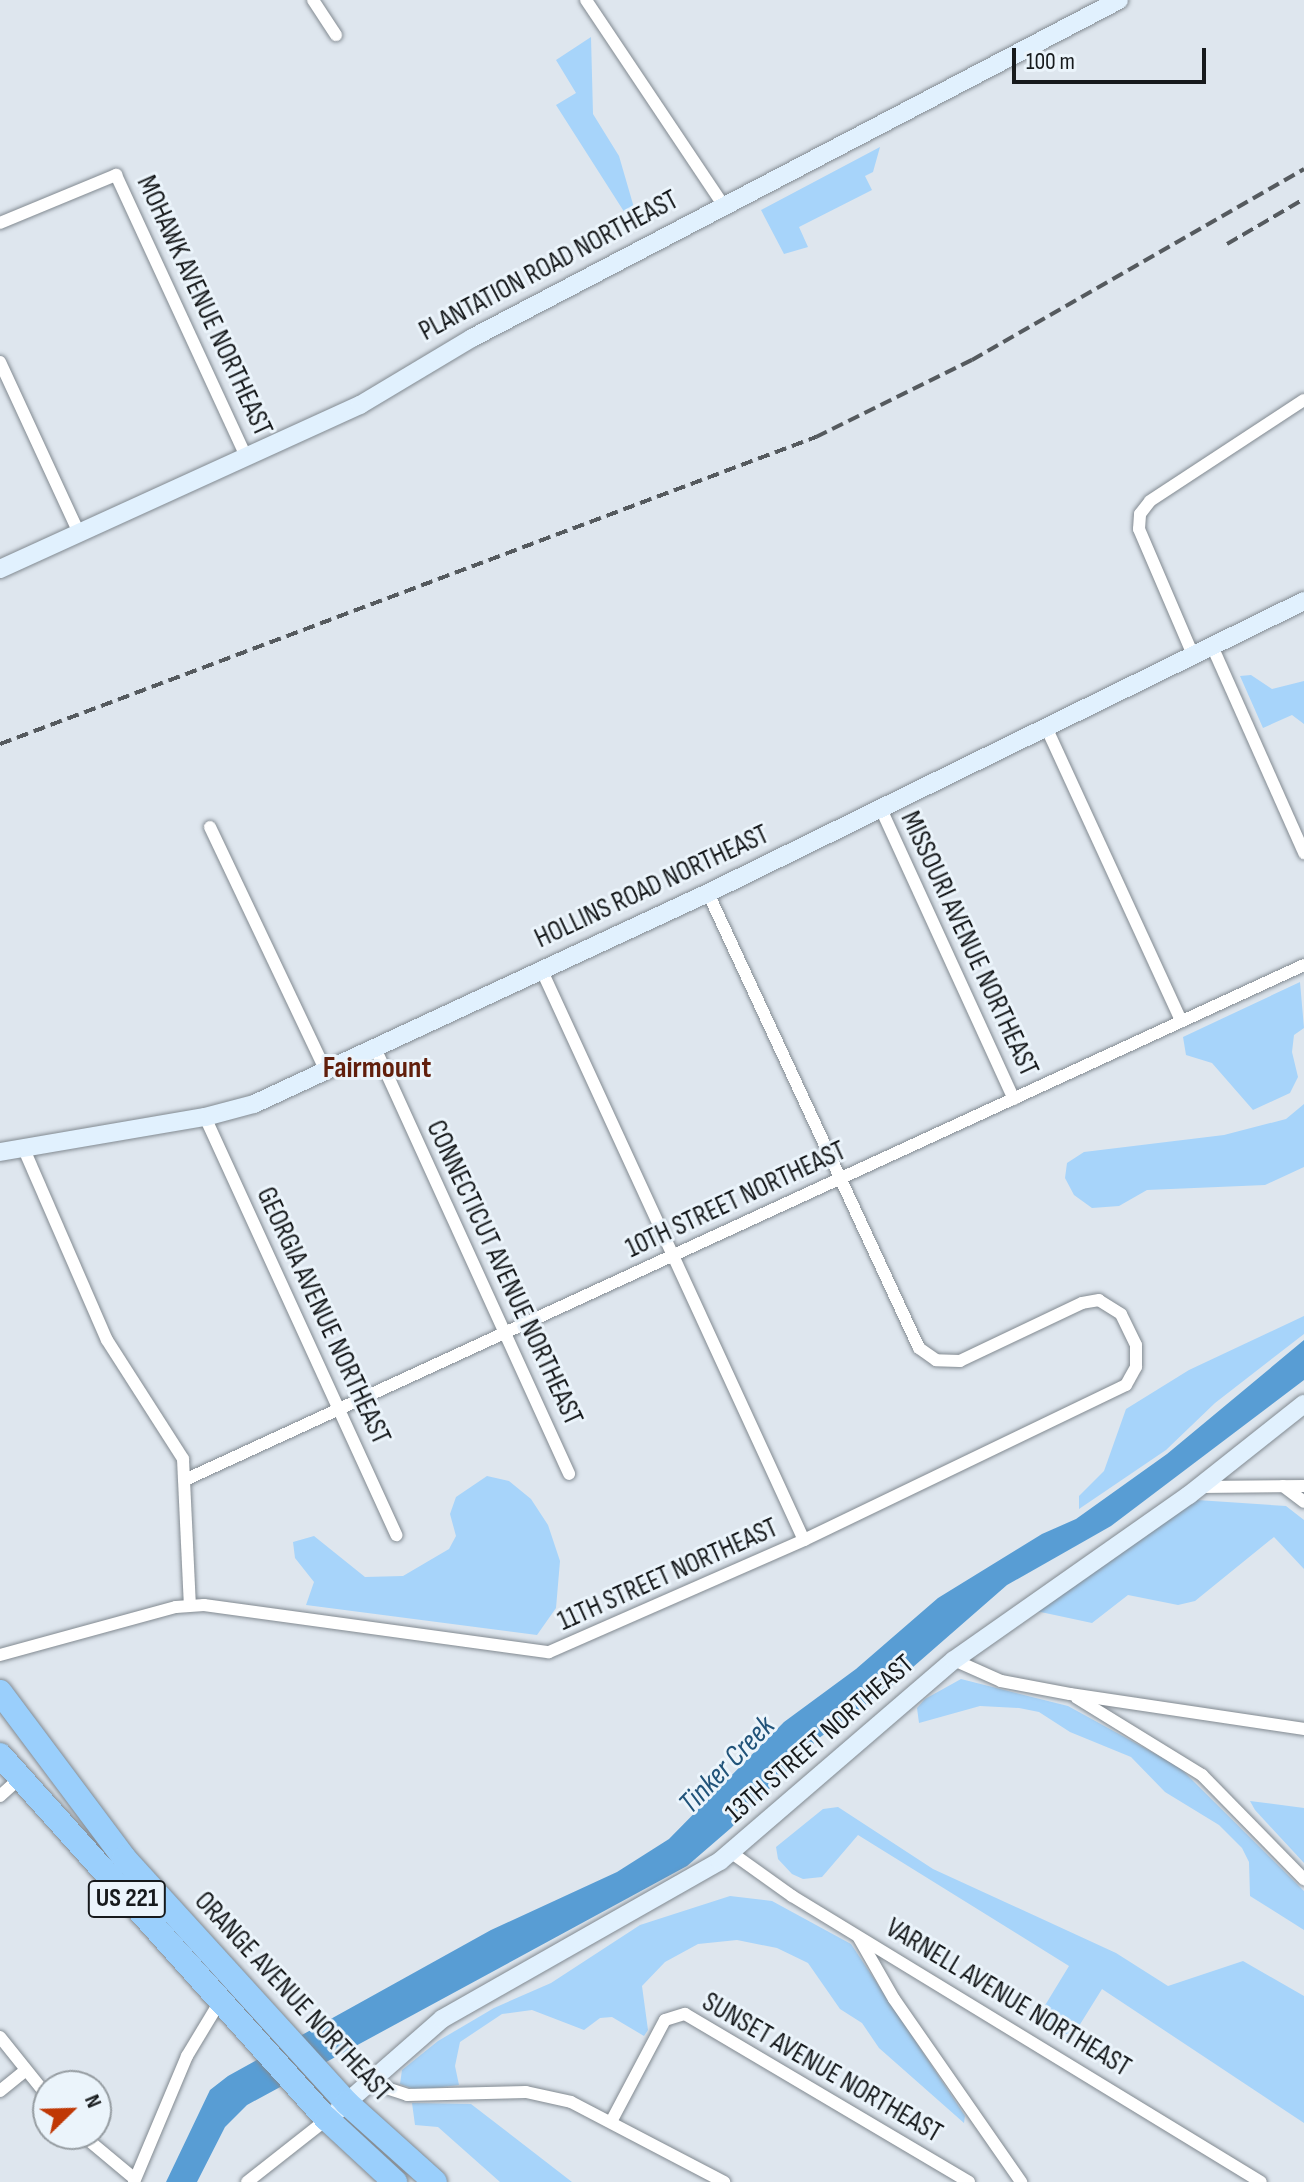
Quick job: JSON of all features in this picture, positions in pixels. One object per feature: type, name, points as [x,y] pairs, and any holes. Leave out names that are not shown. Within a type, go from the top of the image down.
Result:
[{"type":"highway","name":"ORANGE AVENUE NORTHEAST","points":[[0,1692],[88,1814],[347,2103],[435,2182]]},
{"type":"highway","name":"ORANGE AVENUE NORTHEAST","points":[[0,1755],[327,2119],[395,2182]]},
{"type":"street","points":[[313,0],[336,35]]},
{"type":"street","points":[[586,0],[724,206]]},
{"type":"street","name":"PLANTATION ROAD NORTHEAST","points":[[0,569],[360,405],[415,369],[1119,0]]},
{"type":"street","name":"MOHAWK AVENUE NORTHEAST","points":[[0,223],[116,175],[247,458]]},
{"type":"street","points":[[0,362],[79,533]]},
{"type":"street","points":[[1193,655],[1139,529],[1140,514],[1150,501],[1304,400]]},
{"type":"street","name":"HOLLINS ROAD NORTHEAST","points":[[0,1152],[205,1117],[254,1104],[708,893],[1304,601]]},
{"type":"street","points":[[1212,646],[1304,853]]},
{"type":"street","points":[[1046,727],[1181,1021]]},
{"type":"street","name":"MISSOURI AVENUE NORTHEAST","points":[[881,809],[1014,1099]]},
{"type":"street","points":[[210,827],[326,1071]]},
{"type":"street","points":[[708,893],[841,1178]]},
{"type":"street","name":"10TH STREET NORTHEAST","points":[[187,1479],[1304,965]]},
{"type":"street","points":[[542,971],[804,1540]]},
{"type":"street","name":"CONNECTICUT AVENUE NORTHEAST","points":[[375,1048],[569,1474]]},
{"type":"street","name":"GEORGIA AVENUE NORTHEAST","points":[[205,1117],[396,1535]]},
{"type":"street","points":[[23,1147],[107,1340],[177,1447],[187,1479],[190,1605]]},
{"type":"street","name":"11TH STREET NORTHEAST","points":[[0,1655],[190,1605],[549,1652],[804,1540],[1117,1392],[1133,1375],[1137,1356],[1131,1330],[1116,1308],[1099,1300],[960,1361],[936,1360],[911,1335],[841,1178]]},
{"type":"street","name":"13TH STREET NORTHEAST","points":[[247,2182],[461,2007],[732,1853],[954,1660],[1199,1487],[1304,1404]]},
{"type":"street","points":[[1283,1486],[1304,1502]]},
{"type":"street","points":[[1199,1487],[1304,1486]]},
{"type":"street","points":[[954,1660],[1001,1681],[1304,1729]]},
{"type":"street","points":[[1070,1694],[1162,1746],[1202,1775],[1304,1879]]},
{"type":"street","points":[[0,1796],[19,1779]]},
{"type":"street","name":"VARNELL AVENUE NORTHEAST","points":[[732,1853],[858,1936],[1261,2182]]},
{"type":"street","points":[[858,1936],[894,1999],[1021,2182]]},
{"type":"street","points":[[99,2150],[134,2180],[187,2056],[219,2002],[237,1981]]},
{"type":"street","name":"SUNSET AVENUE NORTHEAST","points":[[612,2120],[665,2020],[685,2014],[969,2182]]},
{"type":"street","points":[[0,2037],[32,2077]]},
{"type":"street","points":[[0,2091],[26,2070]]},
{"type":"street","points":[[371,2083],[407,2095],[539,2094],[571,2102],[612,2120],[724,2182]]},
{"type":"shaded area","points":[[591,37],[593,114],[619,156],[637,218],[630,221],[556,105],[576,93],[556,60]]},
{"type":"shaded area","points":[[880,147],[873,172],[865,176],[872,190],[799,227],[808,247],[784,254],[761,210]]},
{"type":"shaded area","points":[[1251,675],[1272,689],[1304,681],[1304,724],[1292,715],[1263,728],[1240,676]]},
{"type":"shaded area","points":[[1300,982],[1304,1028],[1294,1035],[1292,1052],[1298,1077],[1290,1093],[1253,1110],[1212,1063],[1186,1055],[1183,1037]]},
{"type":"shaded area","points":[[1304,1104],[1304,1167],[1265,1185],[1147,1190],[1119,1206],[1092,1208],[1074,1195],[1065,1178],[1067,1163],[1084,1152],[1224,1135],[1286,1119]]},
{"type":"shaded area","points":[[1304,1316],[1304,1334],[1215,1403],[1166,1450],[1079,1509],[1079,1496],[1104,1471],[1126,1409],[1189,1370]]},
{"type":"shaded area","points":[[1304,1340],[1304,1380],[1111,1526],[1007,1585],[889,1688],[819,1738],[731,1828],[687,1866],[247,2105],[225,2127],[197,2182],[166,2182],[210,2090],[228,2076],[491,1930],[617,1872],[669,1839],[784,1722],[856,1669],[938,1598],[1042,1534],[1076,1519],[1167,1454]]},
{"type":"shaded area","points":[[487,1476],[509,1481],[531,1499],[548,1525],[560,1561],[556,1608],[537,1635],[306,1605],[314,1582],[295,1558],[293,1542],[314,1536],[365,1577],[403,1576],[449,1549],[456,1536],[450,1514],[456,1497]]},
{"type":"shaded area","points":[[1197,1500],[1286,1506],[1304,1520],[1304,1569],[1274,1537],[1195,1601],[1178,1605],[1128,1595],[1092,1623],[1036,1611]]},
{"type":"shaded area","points":[[961,1679],[1068,1706],[1179,1767],[1304,1891],[1304,1930],[1250,1896],[1249,1862],[1242,1848],[1219,1825],[1165,1792],[1131,1757],[1070,1732],[1039,1712],[1019,1708],[980,1706],[919,1723],[917,1708],[925,1699]]},
{"type":"shaded area","points":[[1250,1801],[1304,1808],[1304,1863],[1255,1810]]},
{"type":"shaded area","points":[[838,1807],[933,1869],[1116,1953],[1168,1986],[1243,1961],[1304,1996],[1304,2123],[1102,1989],[1074,2034],[1053,2034],[1044,2007],[1069,1966],[858,1835],[822,1877],[803,1879],[792,1874],[778,1859],[776,1847],[823,1809]]},
{"type":"shaded area","points":[[730,1896],[772,1901],[851,1944],[965,2116],[964,2123],[879,2048],[862,2023],[840,2009],[808,1963],[777,1948],[737,1940],[698,1944],[665,1962],[642,1986],[648,2030],[644,2036],[612,2017],[600,2018],[584,2030],[532,2010],[502,2014],[460,2042],[455,2066],[459,2085],[417,2090],[400,2084],[402,2070],[438,2041],[494,2008],[551,1983],[640,1925]]},
{"type":"shaded area","points":[[412,2103],[471,2104],[572,2182],[500,2182],[438,2127],[415,2125]]},
{"type":"railway","points":[[0,744],[816,437],[972,360],[1304,169]]},
{"type":"railway","points":[[1227,244],[1304,199]]},
{"type":"district","name":"Fairmount","points":[[377,1068]]},
{"type":"water label","name":"Tinker Creek","points":[[727,1765]]}]
